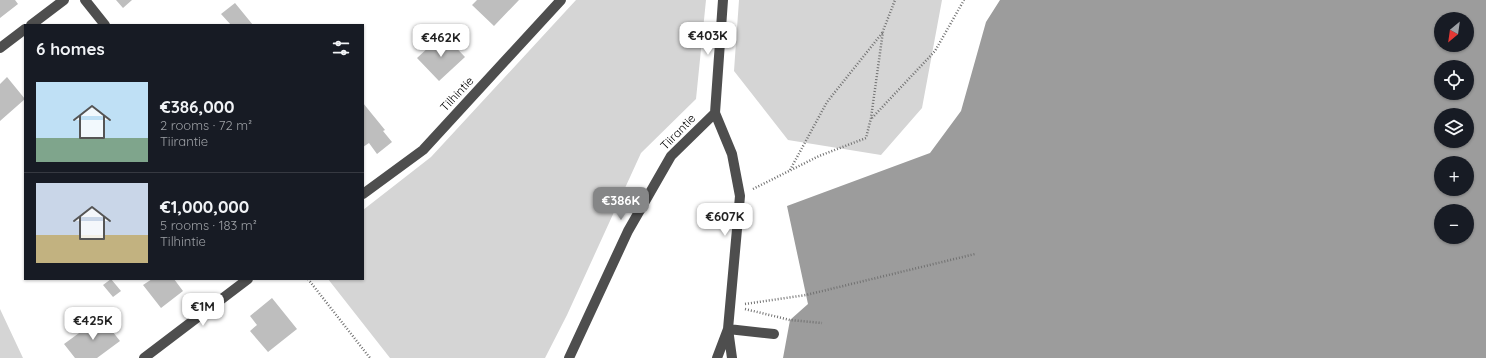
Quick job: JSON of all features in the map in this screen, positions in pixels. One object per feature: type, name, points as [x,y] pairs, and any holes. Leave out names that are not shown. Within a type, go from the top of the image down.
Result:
[{"type":"street","points":[[32,24],[64,0]]},
{"type":"street","points":[[85,0],[104,24]]},
{"type":"street","name":"Tilhintie","points":[[364,193],[423,150],[561,0]]},
{"type":"street","points":[[723,0],[715,113],[732,154],[740,196],[728,329],[732,358]]},
{"type":"street","points":[[0,48],[24,30]]},
{"type":"street","name":"Tiirantie","points":[[569,358],[628,231],[671,156],[715,113]]},
{"type":"street","points":[[144,358],[247,280]]},
{"type":"street","points":[[728,329],[774,334]]},
{"type":"street","points":[[718,358],[728,329]]},
{"type":"street","points":[[154,350],[161,358]]},
{"type":"path","points":[[740,196],[819,156],[866,138],[871,118],[883,31],[895,0]]},
{"type":"path","points":[[871,118],[935,51],[964,0]]},
{"type":"path","points":[[789,171],[827,102],[883,31]]},
{"type":"path","points":[[730,306],[806,295],[975,254]]},
{"type":"path","points":[[309,280],[370,358]]},
{"type":"path","points":[[730,306],[790,320],[822,323]]},
{"type":"shaded area","points":[[576,0],[706,0],[696,99],[641,153],[567,315],[545,358],[390,358],[329,280],[364,280],[364,209],[431,157]]},
{"type":"shaded area","points":[[739,0],[942,0],[922,108],[881,155],[788,140],[734,71]]},
{"type":"shaded area","points":[[1000,0],[1486,0],[1486,358],[783,358],[790,320],[808,304],[787,206],[930,153],[961,111],[986,22]]},
{"type":"shaded area","points":[[0,309],[23,358],[0,358]]},
{"type":"building","points":[[0,0],[15,0],[18,4],[0,18]]},
{"type":"building","points":[[116,0],[132,0],[123,8]]},
{"type":"building","points":[[477,0],[519,0],[494,26],[472,5]]},
{"type":"building","points":[[235,3],[252,24],[230,24],[221,14]]},
{"type":"building","points":[[443,34],[465,57],[439,81],[417,58]]},
{"type":"building","points":[[7,77],[24,98],[24,100],[0,121],[0,84]]},
{"type":"building","points":[[364,104],[385,130],[383,131],[392,142],[377,154],[369,143],[364,146]]},
{"type":"building","points":[[112,280],[121,291],[113,297],[103,285]]},
{"type":"building","points":[[150,280],[175,280],[183,291],[161,308],[143,285]]},
{"type":"building","points":[[272,298],[297,329],[268,352],[250,331],[257,325],[250,316]]},
{"type":"building","points":[[101,317],[120,341],[97,358],[75,358],[64,344]]}]
